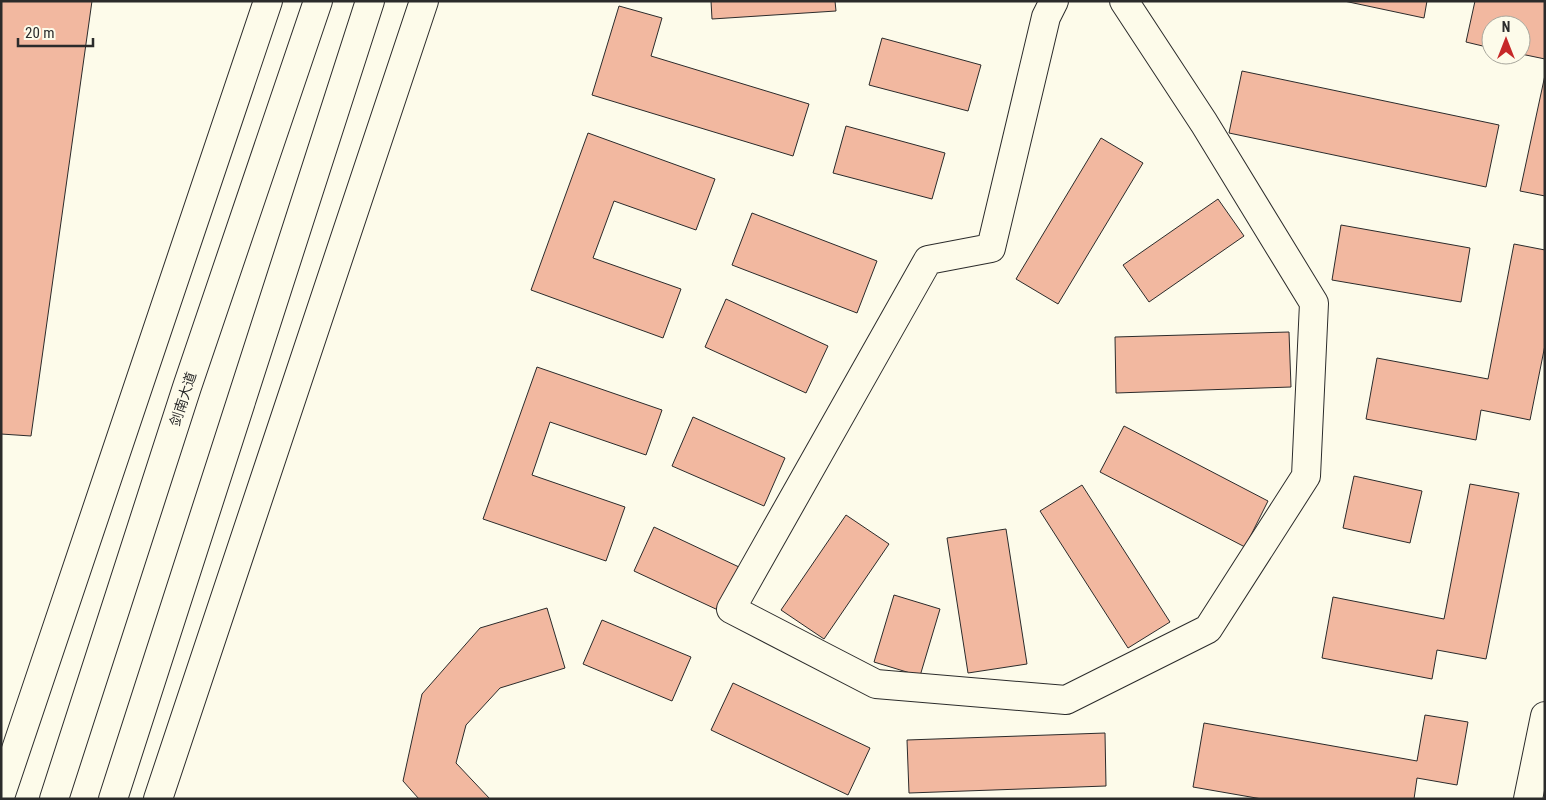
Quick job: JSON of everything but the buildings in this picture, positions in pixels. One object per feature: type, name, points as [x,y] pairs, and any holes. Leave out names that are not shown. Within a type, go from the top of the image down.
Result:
[{"type":"main road","points":[[1,794],[268,1]]},
{"type":"main road","name":"剑南大道","points":[[54,799],[187,387],[318,1]]},
{"type":"main road","points":[[112,799],[370,1]]},
{"type":"main road","points":[[1054,1],[1046,17],[991,248],[928,260],[731,610],[876,684],[1066,700],[1208,629],[1306,476],[1314,303],[1204,123],[1124,1]]},
{"type":"main road","points":[[158,799],[418,7]]},
{"type":"main road","points":[[1528,799],[1545,716]]},
{"type":"main road","points":[[124,799],[130,745]]},
{"type":"main road","points":[[42,799],[64,766]]}]
